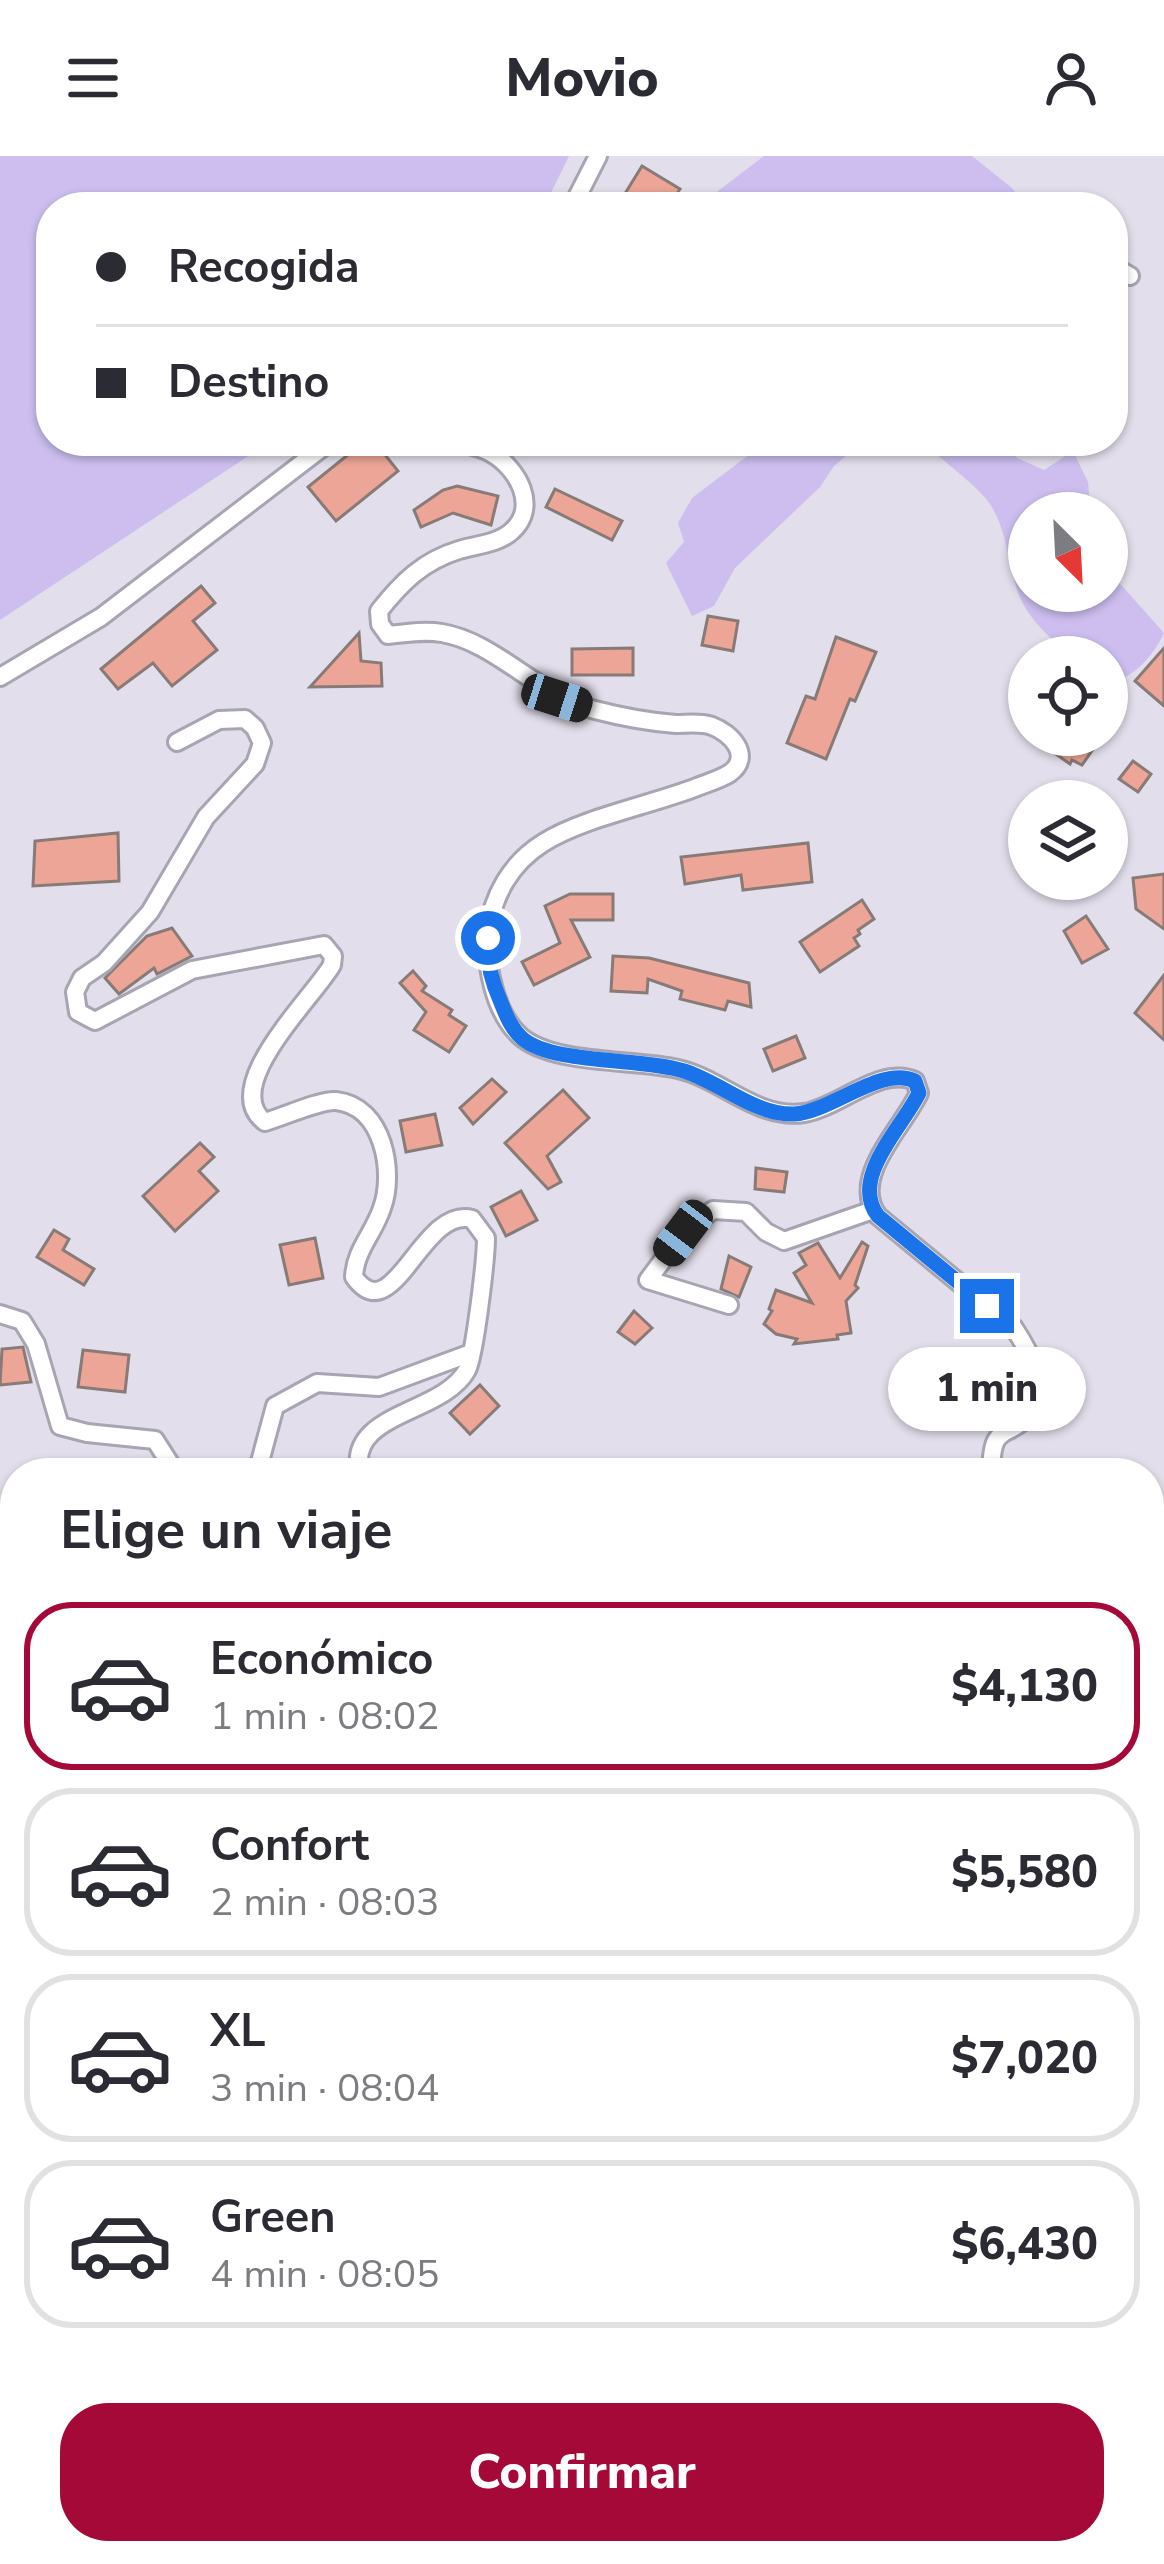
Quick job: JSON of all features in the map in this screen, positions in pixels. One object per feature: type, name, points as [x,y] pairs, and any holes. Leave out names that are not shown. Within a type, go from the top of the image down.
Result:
[{"type":"street","points":[[580,192],[598,156]]},
{"type":"street","points":[[0,677],[101,617],[311,456]]},
{"type":"street","points":[[495,456],[508,467],[525,496],[522,519],[505,537],[447,554],[402,581],[379,611],[383,630],[388,635],[456,636],[557,698],[621,717],[711,725],[735,741],[740,752],[737,766],[725,776],[558,835],[518,863],[496,901],[487,947],[493,984],[507,1018],[520,1037],[541,1049],[676,1068],[777,1113],[818,1109],[877,1082],[909,1078],[919,1093],[869,1177],[867,1196],[873,1210],[1014,1328],[1028,1348],[1039,1387],[1038,1404],[1028,1418],[997,1439],[994,1458]]},
{"type":"street","points":[[177,742],[219,721],[245,719],[262,742],[255,764],[206,817],[150,912],[104,963],[82,978],[75,1006],[94,1021],[191,970],[319,944],[328,948],[332,965],[274,1042],[249,1098],[252,1111],[265,1122],[328,1102],[343,1102],[357,1110],[378,1135],[389,1172],[382,1208],[355,1261],[354,1276],[363,1288],[377,1292],[391,1287],[442,1224],[464,1216],[478,1223],[486,1246],[467,1370],[437,1400],[371,1431],[358,1458]]},
{"type":"street","points":[[729,1305],[648,1280],[683,1233],[713,1210],[746,1213],[784,1241],[873,1210]]},
{"type":"street","points":[[0,1314],[22,1321],[36,1344],[60,1426],[154,1440],[170,1458]]},
{"type":"street","points":[[261,1458],[275,1406],[317,1383],[379,1387],[471,1353]]},
{"type":"shaded area","points":[[0,156],[569,156],[551,192],[36,192],[36,456],[248,456],[0,620]]},
{"type":"shaded area","points":[[764,156],[972,156],[1015,192],[717,192]]},
{"type":"shaded area","points":[[747,456],[846,456],[735,568],[714,606],[692,616],[666,563],[684,542],[678,523],[692,498]]},
{"type":"shaded area","points":[[939,456],[1016,456],[1044,470],[1065,456],[1075,456],[1088,482],[1089,492],[1008,492],[1008,555],[990,504]]},
{"type":"shaded area","points":[[1128,593],[1164,633],[1128,675],[1128,636],[1049,636],[1028,612],[1128,612]]},
{"type":"building","points":[[642,166],[680,189],[678,192],[626,192]]},
{"type":"building","points":[[346,456],[386,456],[398,471],[336,521],[308,487]]},
{"type":"building","points":[[457,486],[498,496],[491,525],[453,513],[421,527],[414,510]]},
{"type":"building","points":[[555,489],[622,521],[612,540],[546,507]]},
{"type":"building","points":[[201,586],[215,603],[193,621],[217,650],[172,686],[153,663],[118,689],[101,669]]},
{"type":"building","points":[[708,616],[738,621],[733,651],[702,645]]},
{"type":"building","points":[[359,633],[361,661],[381,663],[382,686],[310,687]]},
{"type":"building","points":[[836,637],[876,652],[855,701],[850,699],[826,759],[787,743],[806,696],[815,699]]},
{"type":"building","points":[[633,648],[633,675],[572,675],[572,649]]},
{"type":"building","points":[[1164,648],[1164,706],[1135,681]]},
{"type":"building","points":[[1059,756],[1088,756],[1082,765],[1072,760],[1070,764]]},
{"type":"building","points":[[1133,761],[1151,774],[1138,792],[1128,780],[1119,779]]},
{"type":"building","points":[[118,833],[119,881],[33,886],[35,841]]},
{"type":"building","points":[[808,843],[812,882],[743,890],[741,875],[685,884],[681,857]]},
{"type":"building","points":[[1164,874],[1164,929],[1136,909],[1133,878]]},
{"type":"building","points":[[570,894],[613,894],[613,920],[571,920],[590,957],[534,985],[522,962],[560,943],[545,906]]},
{"type":"building","points":[[862,900],[874,919],[858,930],[854,938],[859,946],[820,972],[800,942]]},
{"type":"building","points":[[1086,916],[1108,949],[1082,963],[1064,931]]},
{"type":"building","points":[[172,928],[192,956],[157,974],[154,968],[119,994],[105,978],[147,936]]},
{"type":"building","points":[[613,956],[649,958],[749,983],[751,1007],[728,1001],[725,1010],[680,999],[682,991],[648,979],[647,993],[611,991]]},
{"type":"building","points":[[413,971],[426,986],[422,991],[452,1010],[449,1015],[466,1026],[449,1052],[414,1030],[426,1012],[400,983]]},
{"type":"building","points":[[1164,975],[1164,1040],[1135,1013]]},
{"type":"building","points":[[796,1036],[805,1058],[773,1071],[764,1049]]},
{"type":"building","points":[[492,1079],[506,1092],[473,1124],[460,1108]]},
{"type":"building","points":[[563,1090],[589,1118],[547,1156],[561,1182],[548,1189],[505,1143]]},
{"type":"building","points":[[435,1114],[442,1145],[406,1152],[400,1121]]},
{"type":"building","points":[[200,1143],[214,1157],[199,1171],[218,1191],[175,1231],[143,1196]]},
{"type":"building","points":[[756,1168],[787,1172],[784,1192],[755,1189]]},
{"type":"building","points":[[521,1191],[537,1220],[506,1236],[491,1207]]},
{"type":"building","points":[[54,1230],[69,1239],[63,1250],[94,1269],[84,1285],[37,1257]]},
{"type":"building","points":[[315,1238],[323,1278],[289,1285],[280,1245]]},
{"type":"building","points":[[862,1242],[868,1246],[855,1285],[858,1288],[846,1301],[851,1333],[794,1344],[797,1339],[776,1334],[764,1324],[776,1290],[812,1303],[794,1273],[806,1265],[799,1253],[818,1243],[840,1278]]},
{"type":"building","points":[[729,1256],[751,1267],[739,1297],[721,1289]]},
{"type":"building","points":[[634,1311],[652,1328],[635,1344],[618,1332]]},
{"type":"building","points":[[23,1347],[31,1382],[0,1385],[2,1349]]},
{"type":"building","points":[[83,1350],[129,1355],[125,1392],[78,1387]]},
{"type":"building","points":[[480,1385],[499,1406],[470,1434],[450,1413]]},
{"type":"route","points":[[488,938],[493,984],[507,1018],[520,1037],[541,1049],[676,1068],[724,1086],[756,1107],[788,1114],[818,1109],[877,1082],[903,1077],[915,1081],[919,1093],[909,1114],[869,1177],[869,1203],[878,1216],[987,1306]]}]
